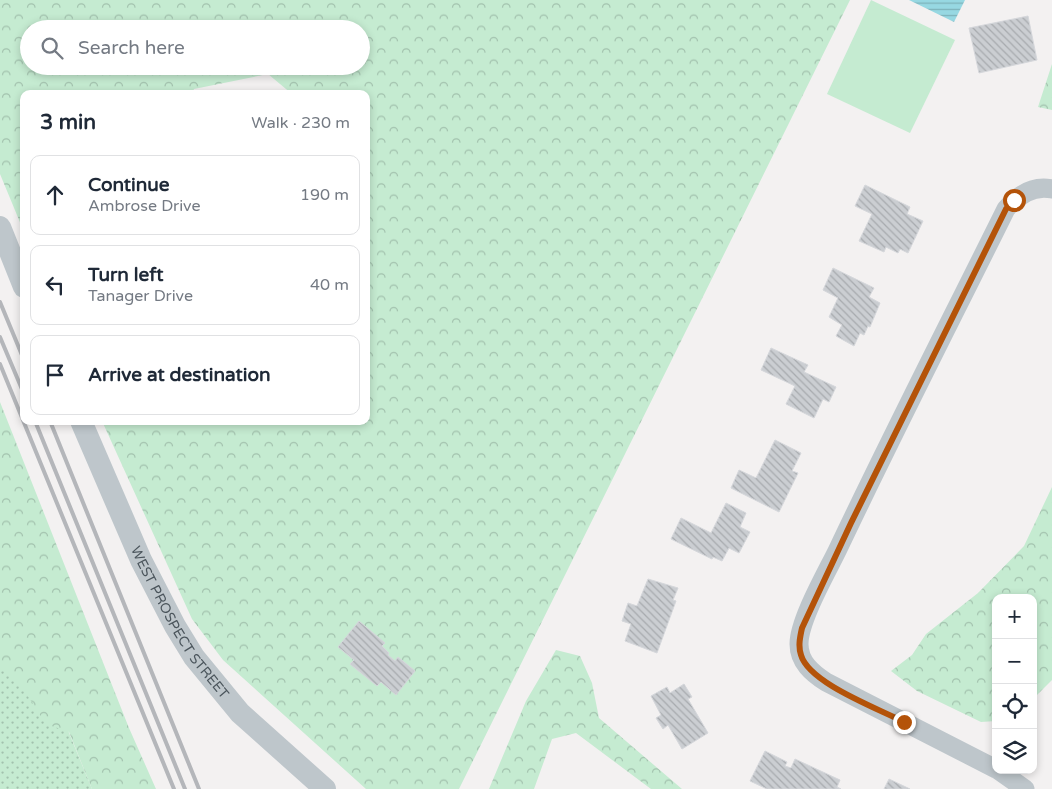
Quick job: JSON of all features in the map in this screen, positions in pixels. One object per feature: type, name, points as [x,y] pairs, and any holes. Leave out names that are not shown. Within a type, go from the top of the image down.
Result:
[{"type":"street","points":[[992,767],[814,675],[801,655],[799,643],[809,611],[1006,209],[1024,192],[1034,189],[1052,189]]},
{"type":"street","points":[[0,227],[20,277]]},
{"type":"street","name":"WEST PROSPECT STREET","points":[[83,425],[141,560],[175,626],[194,657],[240,713],[325,789]]},
{"type":"street","points":[[1003,774],[1025,789]]},
{"type":"green space","points":[[0,0],[850,0],[459,789],[366,789],[223,660],[192,619],[104,425],[370,425],[370,90],[287,90],[269,75],[370,75],[370,20],[20,20],[20,75],[263,75],[194,90],[20,90],[20,222],[0,174]]},
{"type":"green space","points":[[871,0],[955,40],[910,133],[827,94]]},
{"type":"green space","points":[[1052,64],[1052,110],[1038,107]]},
{"type":"green space","points":[[0,402],[129,728],[156,789],[92,789],[69,732],[46,724],[18,681],[0,663]]},
{"type":"green space","points":[[1052,487],[1052,680],[1037,695],[1037,594],[992,594],[992,721],[981,722],[917,691],[891,671],[912,655],[926,634],[978,593],[1024,546]]},
{"type":"green space","points":[[0,583],[47,679],[92,789],[0,789]]},
{"type":"green space","points":[[556,650],[580,656],[592,683],[599,718],[682,789],[651,789],[576,733],[552,739],[534,789],[489,789],[526,701]]},
{"type":"water","points":[[909,0],[965,0],[954,22]]},
{"type":"building","points":[[1028,16],[1037,60],[979,73],[969,28]]},
{"type":"building","points":[[865,185],[910,207],[907,214],[923,221],[908,253],[900,249],[898,253],[886,247],[884,252],[859,241],[872,214],[855,206]]},
{"type":"building","points":[[833,268],[874,288],[869,297],[880,303],[870,327],[868,326],[864,335],[860,333],[854,346],[836,336],[842,325],[829,317],[838,298],[823,290]]},
{"type":"building","points":[[771,348],[808,365],[804,372],[836,387],[829,402],[823,399],[814,418],[786,404],[795,386],[761,370]]},
{"type":"building","points":[[775,440],[801,453],[792,471],[798,473],[779,512],[731,488],[739,470],[756,478]]},
{"type":"building","points":[[726,503],[746,513],[740,527],[750,532],[739,553],[729,548],[722,561],[713,557],[712,559],[671,539],[681,518],[711,533]]},
{"type":"building","points":[[648,579],[678,588],[673,600],[676,601],[657,653],[625,641],[631,624],[622,621],[628,603],[637,606]]},
{"type":"building","points":[[359,621],[385,643],[382,646],[389,653],[388,655],[395,661],[398,657],[415,671],[396,695],[381,682],[377,686],[350,664],[354,660],[338,647]]},
{"type":"building","points":[[684,684],[692,697],[688,699],[708,733],[682,749],[668,725],[663,729],[656,718],[661,715],[651,696],[667,687],[670,693]]},
{"type":"building","points":[[765,751],[787,762],[785,766],[791,768],[795,759],[840,780],[837,787],[841,789],[767,789],[750,781]]},
{"type":"building","points":[[889,779],[910,789],[884,789]]},
{"type":"railway","points":[[0,302],[20,350]]},
{"type":"railway","points":[[0,337],[20,384]]},
{"type":"railway","points":[[0,364],[20,413]]},
{"type":"railway","points":[[25,425],[174,789]]},
{"type":"railway","points":[[37,425],[185,789]]},
{"type":"railway","points":[[52,425],[199,789]]},
{"type":"route","points":[[904,722],[814,675],[801,655],[799,643],[802,628],[851,523],[1006,209],[1014,200]]}]
